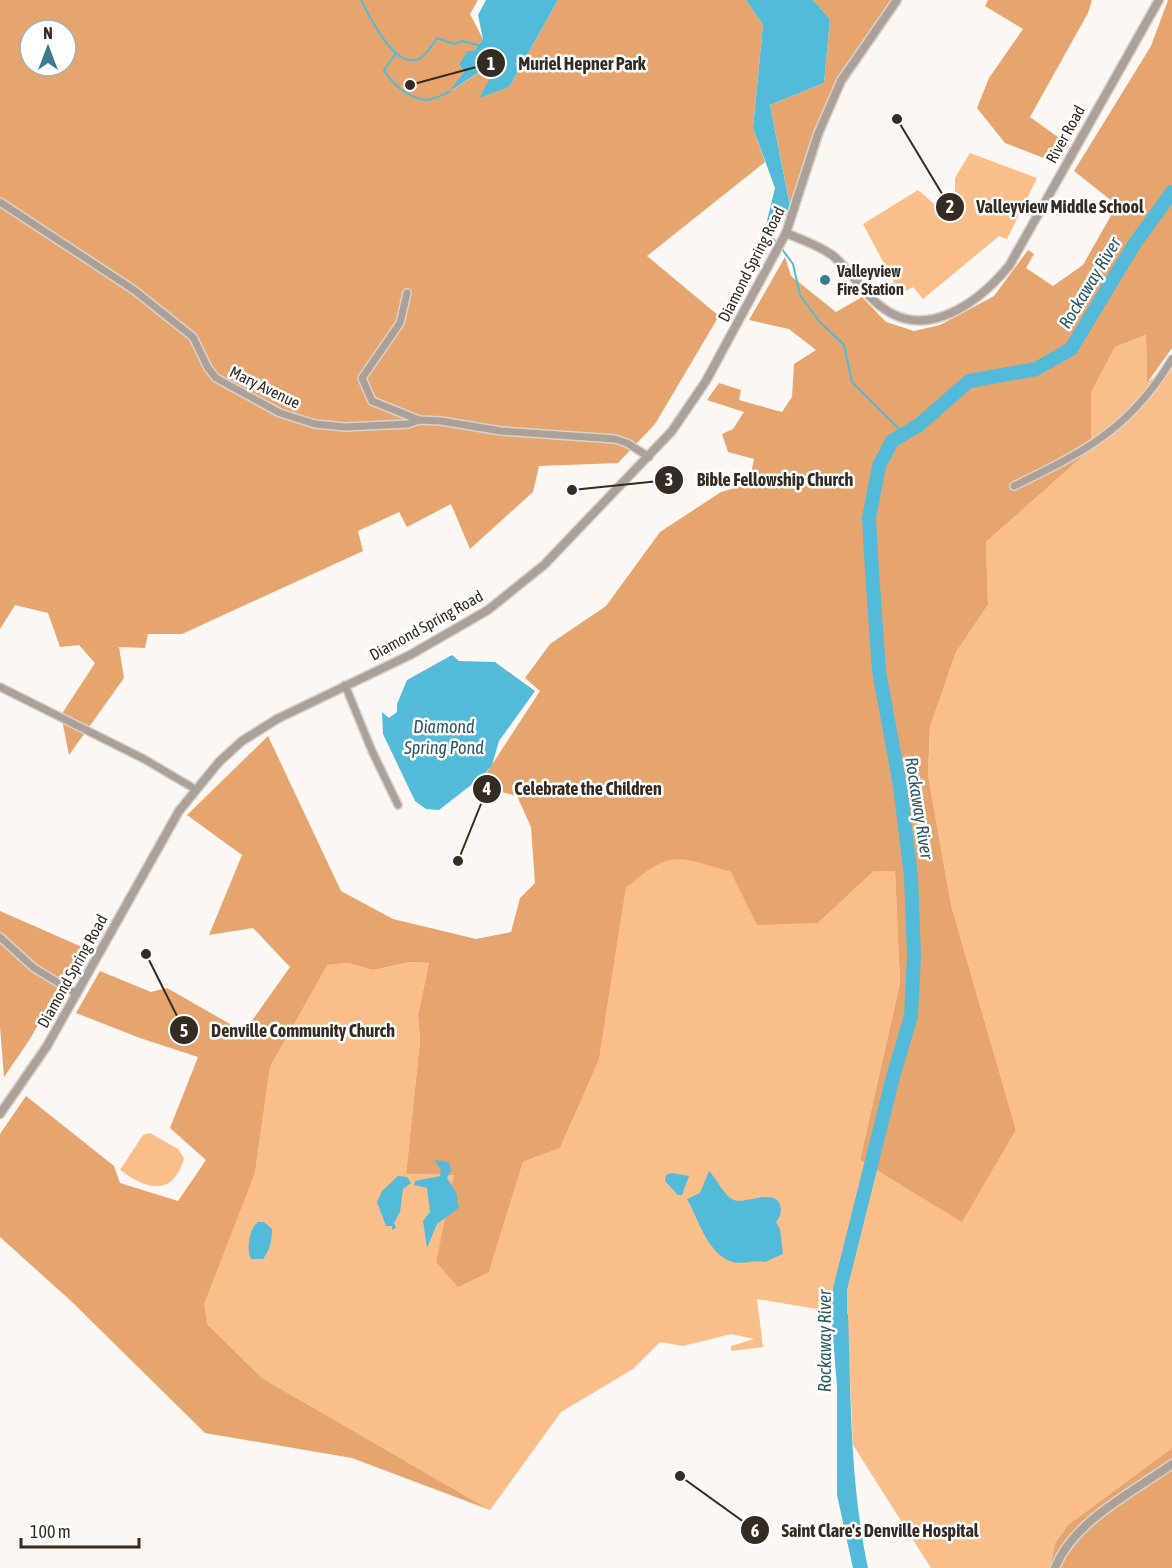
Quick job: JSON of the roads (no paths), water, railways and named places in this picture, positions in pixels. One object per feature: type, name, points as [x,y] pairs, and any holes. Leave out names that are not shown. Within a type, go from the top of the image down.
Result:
[{"type":"street","name":"Diamond Spring Road","points":[[0,1114],[47,1046],[178,811],[228,753],[259,730],[435,642],[508,595],[544,565],[649,458],[695,399],[784,238],[818,134],[833,98],[850,65],[897,0]]},
{"type":"street","name":"River Road","points":[[784,238],[829,254],[871,299],[899,318],[930,320],[959,310],[993,285],[1009,266],[1159,0]]},
{"type":"street","name":"Mary Avenue","points":[[0,202],[134,290],[180,326],[193,337],[208,368],[216,378],[243,395],[280,413],[315,424],[345,427],[408,424],[419,420],[501,431],[615,439],[627,442],[649,458]]},
{"type":"street","points":[[407,293],[400,323],[362,378],[369,398],[377,405],[419,420]]},
{"type":"street","points":[[1014,486],[1062,464],[1091,447],[1134,409],[1172,359]]},
{"type":"street","points":[[345,685],[372,751],[398,805]]},
{"type":"street","points":[[0,687],[144,759],[195,789]]},
{"type":"street","points":[[0,937],[34,968],[76,994]]},
{"type":"street","points":[[1055,1568],[1067,1544],[1076,1534],[1172,1464]]},
{"type":"water","points":[[486,0],[558,0],[509,87],[479,98],[502,57],[449,92],[464,72],[459,64],[468,51],[474,51],[483,39],[478,15]]},
{"type":"water","points":[[746,0],[813,0],[830,19],[824,83],[770,105],[790,206],[785,216],[778,217],[769,233],[764,233],[775,188],[753,128],[763,25]]},
{"type":"water","name":"Diamond Spring Pond","points":[[452,655],[459,661],[495,662],[535,691],[499,741],[492,765],[484,775],[439,810],[426,809],[415,801],[383,734],[382,712],[389,718],[397,712],[397,704],[407,680]]},
{"type":"water","points":[[434,1160],[449,1162],[451,1171],[447,1178],[456,1192],[459,1208],[437,1224],[427,1248],[423,1221],[430,1212],[427,1188],[414,1185],[415,1181],[440,1176],[441,1170]]},
{"type":"water","points":[[709,1171],[727,1195],[734,1200],[768,1197],[779,1202],[781,1211],[776,1222],[780,1229],[783,1254],[765,1262],[741,1263],[724,1258],[717,1252],[710,1244],[687,1199],[700,1193]]},
{"type":"water","points":[[672,1173],[689,1176],[682,1195],[678,1195],[665,1181],[666,1175]]},
{"type":"water","points":[[398,1176],[407,1177],[411,1183],[403,1189],[400,1212],[394,1223],[396,1228],[392,1230],[392,1226],[386,1226],[377,1202],[382,1191]]},
{"type":"water","points":[[258,1222],[264,1222],[272,1229],[271,1241],[263,1259],[251,1259],[249,1239],[252,1229]]},
{"type":"water","points":[[831,1312],[848,1314],[855,1474],[868,1568],[853,1568],[837,1495],[837,1387]]},
{"type":"waterway","points":[[361,0],[384,40],[401,56],[410,60],[422,57],[437,38],[454,44],[462,41],[478,45]]},
{"type":"waterway","points":[[396,53],[384,70],[401,90],[426,100],[449,92]]},
{"type":"waterway","name":"Rockaway River","points":[[840,1331],[840,1289],[893,1077],[911,1016],[914,956],[911,877],[900,786],[879,671],[869,518],[879,466],[892,441],[919,425],[969,381],[1036,369],[1071,349],[1135,243],[1172,192]]},
{"type":"waterway","points":[[769,233],[778,245]]},
{"type":"waterway","points":[[782,249],[793,264],[800,295],[819,321],[844,345],[852,382],[903,433]]},
{"type":"place","name":"Muriel Hepner Park","points":[[410,85]]},
{"type":"place","name":"Valleyview Middle School","points":[[897,119]]},
{"type":"place","name":"Valleyview Fire Station","points":[[825,280]]},
{"type":"place","name":"Bible Fellowship Church","points":[[572,490]]},
{"type":"place","name":"Celebrate the Children","points":[[458,861]]},
{"type":"place","name":"Denville Community Church","points":[[146,954]]},
{"type":"place","name":"Saint Clare's Denville Hospital","points":[[680,1476]]}]
